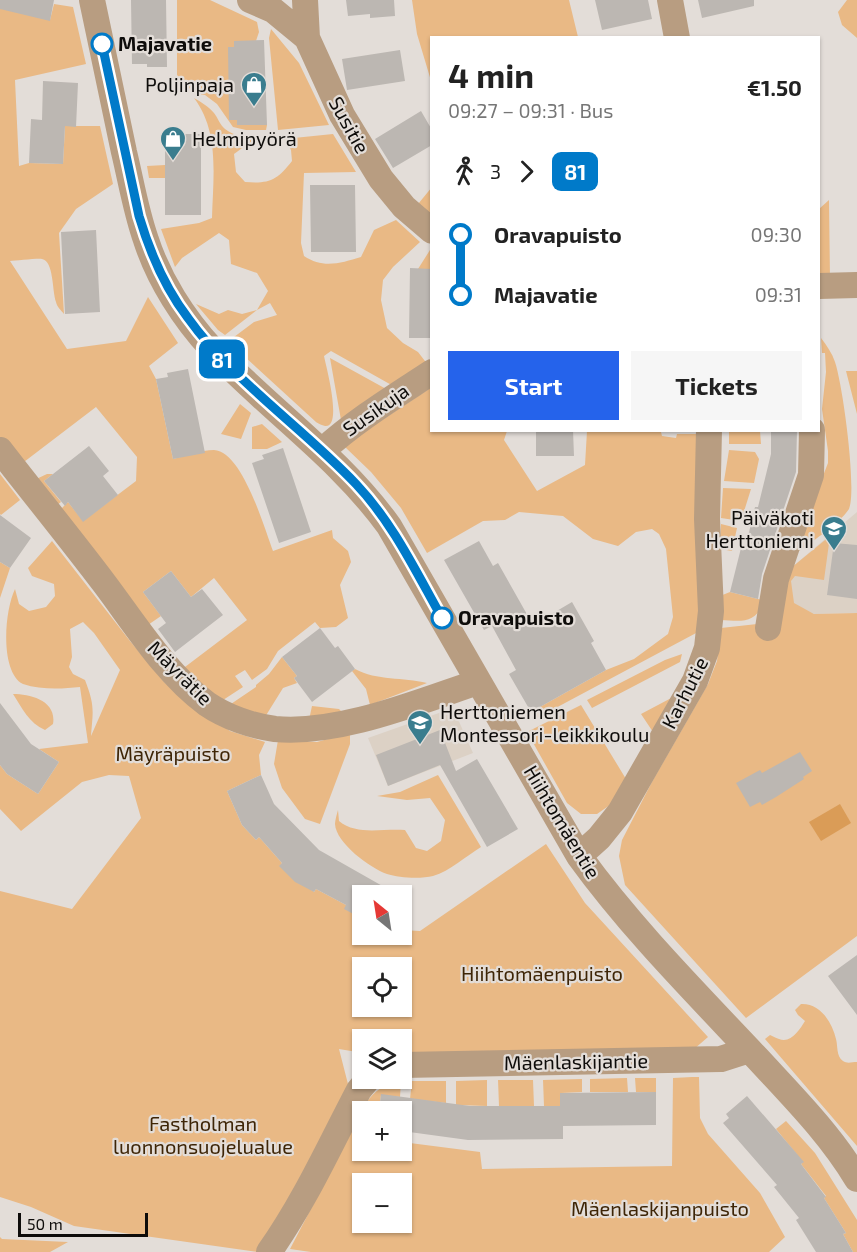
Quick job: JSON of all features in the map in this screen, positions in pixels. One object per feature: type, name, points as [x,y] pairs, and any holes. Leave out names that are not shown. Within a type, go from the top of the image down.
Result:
[{"type":"street","name":"Hiihtomäentie","points":[[92,0],[146,242],[157,267],[187,318],[212,349],[356,484],[389,526],[579,856],[609,898],[820,1128],[857,1179]]},
{"type":"street","points":[[250,0],[273,10],[307,38]]},
{"type":"street","name":"Susitie","points":[[305,0],[307,38],[342,115],[381,179],[404,207],[430,229]]},
{"type":"street","points":[[670,0],[677,36]]},
{"type":"street","points":[[820,286],[857,285]]},
{"type":"street","name":"Susikuja","points":[[322,451],[369,412],[430,373]]},
{"type":"street","name":"Karhutie","points":[[579,856],[606,830],[620,812],[694,681],[707,648],[711,611],[707,519],[709,432]]},
{"type":"street","points":[[768,628],[776,579],[811,475],[812,432]]},
{"type":"street","name":"Mäyrätie","points":[[0,450],[162,661],[207,704],[230,717],[274,729],[319,729],[355,721],[478,682]]},
{"type":"street","name":"Mäenlaskijantie","points":[[412,1065],[721,1059],[749,1050]]},
{"type":"street","points":[[269,1252],[314,1180],[360,1089]]},
{"type":"shaded area","name":"Päiväkoti Herttoniemi","points":[[857,512],[857,613],[814,614],[785,600],[791,568]]},
{"type":"shaded area","name":"Herttoniemen Montessori-leikkikoulu","points":[[453,708],[473,753],[388,786],[368,738]]},
{"type":"shaded area","points":[[840,804],[851,823],[821,841],[809,822]]},
{"type":"green space","points":[[0,0],[50,20],[54,4],[73,7],[86,64],[15,80],[19,166],[29,163],[63,164],[65,126],[100,126],[113,184],[76,209],[59,233],[64,314],[58,307],[51,271],[46,261],[40,259],[10,261],[67,349],[126,341],[148,297],[178,343],[149,366],[156,379],[173,459],[214,450],[224,454],[234,463],[251,492],[273,551],[332,530],[333,538],[348,551],[351,562],[340,585],[348,618],[336,627],[320,628],[315,622],[278,651],[267,669],[252,680],[245,670],[235,676],[243,687],[220,702],[181,670],[247,620],[214,578],[191,597],[171,571],[143,592],[161,616],[145,627],[57,513],[68,502],[83,521],[136,481],[137,457],[96,407],[20,465],[0,440]]},
{"type":"green space","points":[[177,0],[210,0],[257,22],[259,32],[229,120],[237,120],[237,125],[267,125],[266,130],[246,130],[233,127],[217,104],[205,95],[195,94],[177,75]]},
{"type":"green space","points":[[412,0],[569,0],[578,36],[430,36],[430,77],[417,34]]},
{"type":"green space","points":[[847,0],[857,0],[857,38],[842,25],[838,12]]},
{"type":"green space","points":[[271,29],[299,63],[329,125],[278,130],[269,38]]},
{"type":"green space","points":[[194,98],[212,111],[225,129],[257,143],[245,146],[234,154],[236,172],[245,182],[267,181],[277,177],[287,167],[292,161],[291,150],[284,139],[333,134],[356,172],[304,173],[301,243],[304,256],[325,264],[361,257],[374,230],[396,220],[420,242],[393,267],[383,280],[381,300],[387,328],[403,343],[418,352],[428,365],[395,387],[331,351],[324,356],[332,396],[333,417],[330,424],[325,426],[316,422],[233,346],[230,340],[254,322],[277,315],[270,303],[257,310],[268,291],[257,273],[231,264],[229,240],[219,233],[182,258],[175,267],[161,229],[199,223],[212,218],[214,171],[211,140],[208,125]]},
{"type":"green space","points":[[165,165],[165,178],[149,178],[147,166]]},
{"type":"green space","points":[[430,189],[430,220],[414,209]]},
{"type":"green space","points":[[829,200],[830,279],[820,280],[820,208]]},
{"type":"green space","points":[[430,250],[430,269],[418,269]]},
{"type":"green space","points":[[196,304],[219,314],[228,310],[242,314],[257,310],[225,335]]},
{"type":"green space","points":[[821,338],[834,359],[842,392],[850,460],[851,498],[849,509],[839,520],[799,551],[798,540],[828,463],[822,409],[826,372],[825,353],[822,353]]},
{"type":"green space","points":[[330,358],[388,390],[341,420]]},
{"type":"green space","points":[[846,371],[857,371],[857,414]]},
{"type":"green space","points":[[430,388],[430,432],[507,432],[504,440],[537,491],[585,465],[587,432],[661,432],[662,436],[676,438],[677,434],[698,434],[698,632],[535,719],[531,712],[606,670],[634,659],[668,634],[673,617],[666,549],[659,534],[652,529],[636,532],[618,546],[593,539],[563,516],[519,512],[505,520],[483,521],[427,553],[401,508],[371,472],[345,447],[347,443]]},
{"type":"green space","points":[[240,404],[251,413],[241,439],[221,434]]},
{"type":"green space","points":[[262,424],[282,442],[267,449],[252,449],[252,427]]},
{"type":"green space","points":[[729,432],[760,432],[761,444],[729,444]]},
{"type":"green space","points":[[729,450],[755,452],[759,459],[754,483],[724,481]]},
{"type":"green space","points":[[0,474],[20,500],[1,515],[0,514]]},
{"type":"green space","points":[[47,474],[53,474],[44,481],[61,502],[53,508],[32,481]]},
{"type":"green space","points":[[723,488],[751,489],[741,521],[721,518]]},
{"type":"green space","points":[[721,524],[737,528],[732,551],[720,549]]},
{"type":"green space","points":[[830,536],[824,580],[795,576],[791,581],[794,603],[814,614],[857,613],[857,936],[746,1018],[625,885],[619,856],[622,840],[653,780],[708,684],[717,661],[721,628],[776,622],[791,568]]},
{"type":"green space","points":[[52,541],[165,683],[230,731],[265,742],[259,755],[261,775],[227,791],[242,825],[256,840],[259,837],[282,863],[280,866],[314,892],[316,889],[346,905],[352,912],[352,945],[412,945],[412,931],[420,931],[546,844],[585,903],[708,1037],[693,1050],[412,1053],[412,1029],[352,1029],[352,1051],[339,1049],[349,1088],[299,1189],[258,1252],[74,1226],[31,1207],[0,1197],[0,891],[72,909],[141,818],[129,776],[109,775],[82,782],[21,831],[0,809],[0,765],[7,774],[38,794],[59,762],[39,749],[88,743],[80,687],[52,688],[23,684],[10,667],[6,641],[8,612],[15,589],[19,604],[29,611],[46,607],[55,596],[54,584],[32,576],[28,568]],"holes":[[[83,622],[94,633],[120,670],[91,736],[92,708],[88,689],[85,680],[73,674],[69,667],[72,657],[70,629]]]},
{"type":"green space","points":[[0,562],[10,568],[0,598]]},
{"type":"green space","points":[[730,592],[766,601],[757,614],[748,620],[720,620],[720,596]]},
{"type":"green space","points":[[682,654],[680,662],[592,708],[587,700],[665,660]]},
{"type":"green space","points":[[282,657],[297,676],[294,678],[297,683],[283,688],[265,717],[228,706],[256,687]]},
{"type":"green space","points":[[355,669],[381,677],[427,683],[370,705],[366,689],[352,671]]},
{"type":"green space","points":[[13,694],[35,697],[47,704],[53,716],[53,724],[45,730],[39,727],[26,715]]},
{"type":"green space","points":[[675,696],[653,732],[641,714]]},
{"type":"green space","points":[[581,705],[626,779],[610,805],[597,814],[581,814],[567,803],[527,732]]},
{"type":"green space","points":[[312,706],[339,709],[344,714],[309,720]]},
{"type":"green space","points":[[350,733],[350,744],[320,824],[305,819],[282,788],[274,764],[278,740],[317,742]]},
{"type":"green space","points":[[438,775],[481,847],[452,867],[428,877],[410,878],[392,875],[363,861],[341,839],[335,824],[338,810],[339,821],[346,826],[362,830],[405,830],[416,848],[427,851],[441,841],[445,820],[430,798],[407,800],[377,796],[400,792]]},
{"type":"green space","points":[[801,1004],[814,1007],[828,1020],[841,1059],[846,1062],[857,1062],[857,1146],[765,1039],[770,1035],[783,1040],[795,1035],[805,1021],[795,1010]]},
{"type":"green space","name":"Mäenlaskijanpuisto","points":[[699,1077],[700,1118],[708,1134],[760,1193],[785,1237],[769,1252],[311,1252],[290,1249],[352,1130],[352,1161],[412,1161],[412,1143],[480,1152],[482,1169],[672,1166],[673,1078]]},
{"type":"green space","points":[[627,1078],[628,1092],[590,1092],[590,1079]]},
{"type":"green space","points":[[635,1078],[656,1078],[656,1092],[636,1092]]},
{"type":"green space","points":[[582,1079],[582,1092],[561,1093],[560,1106],[544,1106],[543,1080]]},
{"type":"green space","points":[[487,1080],[487,1106],[456,1105],[456,1081]]},
{"type":"green space","points":[[498,1080],[533,1080],[534,1106],[499,1106]]},
{"type":"green space","points":[[412,1081],[446,1081],[446,1103],[410,1099]]},
{"type":"green space","name":"Mäenlaskijanpuisto","points":[[380,1089],[400,1089],[400,1097],[381,1095],[380,1101],[368,1101]]},
{"type":"green space","points":[[786,1121],[815,1153],[857,1220],[857,1252],[853,1252],[843,1234],[846,1233],[824,1198],[826,1196],[801,1164],[803,1162],[776,1129]]},
{"type":"green space","points":[[0,1237],[2,1239],[68,1242],[50,1252],[0,1252]]},
{"type":"building","points":[[0,0],[54,0],[50,21],[0,9]]},
{"type":"building","points":[[131,0],[166,0],[167,67],[132,64]]},
{"type":"building","points":[[346,0],[394,0],[395,16],[370,18],[370,14],[348,16]]},
{"type":"building","points":[[595,0],[648,0],[652,19],[602,30]]},
{"type":"building","points":[[698,0],[754,0],[754,6],[702,18]]},
{"type":"building","points":[[264,40],[267,125],[237,125],[237,120],[229,120],[228,47],[234,47],[234,41]]},
{"type":"building","points":[[400,50],[405,81],[347,90],[342,59]]},
{"type":"building","points":[[43,81],[78,83],[76,127],[65,126],[63,164],[29,163],[31,119],[42,120]]},
{"type":"building","points":[[421,111],[430,127],[430,146],[393,168],[375,139]]},
{"type":"building","points":[[165,134],[201,134],[201,215],[165,215]]},
{"type":"building","points":[[310,185],[355,185],[356,252],[311,252]]},
{"type":"building","points":[[96,230],[100,312],[65,314],[61,232]]},
{"type":"building","points":[[410,268],[430,269],[430,338],[409,338]]},
{"type":"building","points":[[188,369],[205,453],[173,459],[156,379],[168,377],[167,373]]},
{"type":"building","points":[[536,432],[573,432],[574,456],[536,456]]},
{"type":"building","points":[[771,432],[797,432],[796,472],[762,574],[758,599],[730,592],[741,548],[745,549],[755,507],[758,507],[771,454]]},
{"type":"building","points":[[89,446],[109,471],[103,476],[118,495],[83,522],[68,502],[65,506],[44,481]]},
{"type":"building","points":[[283,448],[311,532],[279,543],[252,463],[264,459],[262,455]]},
{"type":"building","points":[[0,515],[31,538],[10,568],[0,562]]},
{"type":"building","points":[[479,541],[493,566],[498,563],[533,625],[572,602],[594,641],[591,643],[606,670],[531,712],[509,674],[516,670],[492,626],[484,630],[444,560]]},
{"type":"building","points":[[834,543],[857,545],[857,599],[827,595]]},
{"type":"building","points":[[171,571],[191,597],[202,589],[223,615],[175,652],[158,629],[166,623],[143,592]]},
{"type":"building","points":[[320,628],[335,648],[338,646],[355,669],[312,702],[294,678],[297,676],[282,657]]},
{"type":"building","points":[[0,703],[31,744],[59,762],[38,794],[7,774],[0,765]]},
{"type":"building","points":[[440,730],[456,771],[477,759],[518,829],[487,847],[440,765],[388,786],[376,755]]},
{"type":"building","points":[[800,752],[812,771],[803,777],[804,779],[776,797],[762,805],[760,802],[750,807],[736,783],[760,770],[762,773]]},
{"type":"building","points":[[261,775],[274,804],[319,850],[381,885],[352,885],[352,913],[344,909],[346,905],[316,889],[314,892],[295,882],[279,866],[282,863],[259,837],[256,840],[242,825],[227,791]]},
{"type":"building","points":[[857,955],[857,1015],[828,976]]},
{"type":"building","points":[[656,1092],[656,1125],[563,1126],[563,1139],[468,1140],[412,1132],[412,1101],[380,1101],[381,1094],[470,1106],[560,1106],[560,1093]]},
{"type":"building","points":[[747,1096],[804,1162],[801,1164],[826,1197],[824,1198],[846,1233],[843,1234],[853,1252],[816,1252],[796,1220],[799,1218],[774,1187],[777,1185],[723,1123],[729,1118],[726,1114]]},
{"type":"bus line","name":"81","points":[[102,44],[146,242],[174,297],[187,318],[212,349],[356,484],[373,504],[389,526],[442,618]]},
{"type":"place","name":"Majavatie","points":[[102,44]]},
{"type":"place","name":"Poljinpaja","points":[[254,108]]},
{"type":"place","name":"Helmipyörä","points":[[173,162]]},
{"type":"place","name":"Päiväkoti Herttoniemi","points":[[834,552]]},
{"type":"place","name":"Oravapuisto","points":[[442,618]]},
{"type":"place","name":"Herttoniemen Montessori-leikkikoulu","points":[[420,746]]},
{"type":"park label","name":"Mäyräpuisto","points":[[173,754]]},
{"type":"park label","name":"Hiihtomäenpuisto","points":[[542,974]]},
{"type":"park label","name":"Fastholman luonnonsuojelualue","points":[[203,1136]]}]
